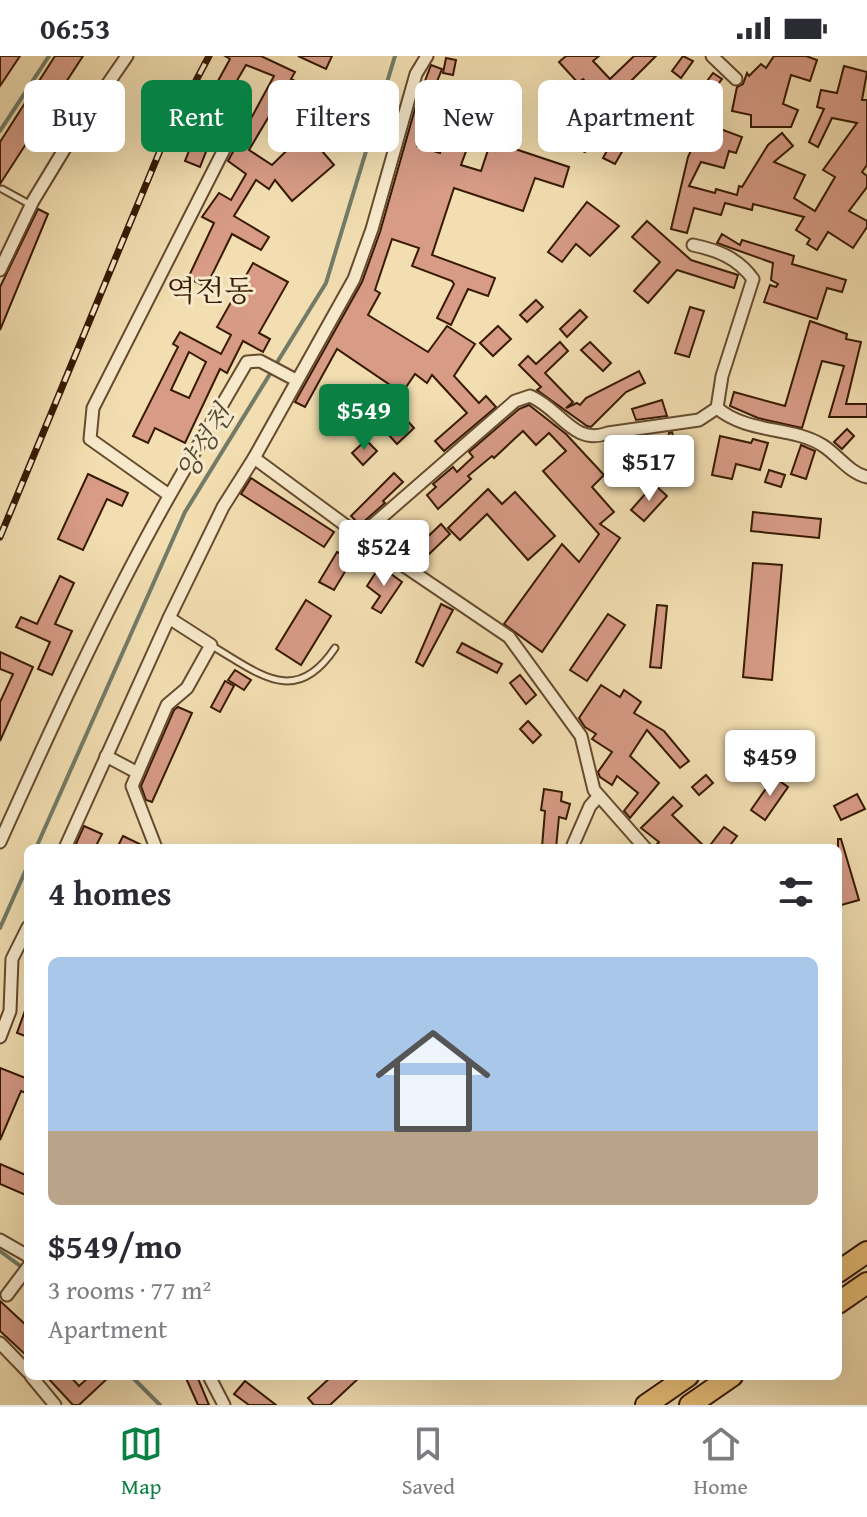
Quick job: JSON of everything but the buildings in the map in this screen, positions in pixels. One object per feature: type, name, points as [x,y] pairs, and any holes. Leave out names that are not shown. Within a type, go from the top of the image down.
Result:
[{"type":"highway","points":[[842,1269],[867,1252]]},
{"type":"highway","points":[[842,1300],[867,1283]]},
{"type":"highway","points":[[646,1405],[682,1380]]},
{"type":"highway","points":[[690,1405],[726,1380]]},
{"type":"street","points":[[110,80],[127,56]]},
{"type":"street","points":[[67,844],[223,507],[254,458],[291,377],[354,279],[372,229],[416,74],[427,56]]},
{"type":"street","points":[[712,56],[736,79]]},
{"type":"street","points":[[0,270],[31,205],[63,152]]},
{"type":"street","points":[[169,495],[90,439],[93,408],[223,152]]},
{"type":"street","points":[[360,536],[515,401],[530,396],[544,402],[585,437],[595,438],[608,433],[699,420],[717,408],[722,376],[753,279],[745,268],[723,253],[693,245]]},
{"type":"street","points":[[0,842],[60,708],[169,495],[247,362],[260,361],[291,377]]},
{"type":"street","points":[[717,408],[730,419],[819,443],[851,469],[867,477]]},
{"type":"street","points":[[254,458],[360,536],[509,637],[581,736],[589,778],[598,797],[642,844]]},
{"type":"street","points":[[154,844],[132,786],[167,705],[187,688],[211,645],[169,618]]},
{"type":"street","points":[[106,756],[136,772]]},
{"type":"street","points":[[573,844],[590,806],[598,797]]},
{"type":"street","points":[[0,1037],[10,1011],[12,959],[24,935]]},
{"type":"street","points":[[0,1240],[24,1254]]},
{"type":"street","points":[[7,1295],[24,1272]]},
{"type":"street","points":[[0,1343],[24,1368]]},
{"type":"street","points":[[35,1380],[55,1405]]},
{"type":"street","points":[[211,1380],[224,1405]]},
{"type":"lane","points":[[2,189],[31,205]]},
{"type":"lane","points":[[211,645],[269,680],[289,683],[309,676],[325,663],[335,648]]},
{"type":"waterway","points":[[0,131],[49,56]]},
{"type":"waterway","name":"양성천","points":[[38,844],[185,512],[326,283],[395,56]]},
{"type":"waterway","name":"양성천","points":[[0,928],[24,874]]},
{"type":"waterway","points":[[0,1251],[23,1268]]},
{"type":"waterway","points":[[135,1380],[160,1405]]},
{"type":"railway","points":[[0,537],[164,141],[209,56]]},
{"type":"district","name":"역전동","points":[[210,290]]}]
